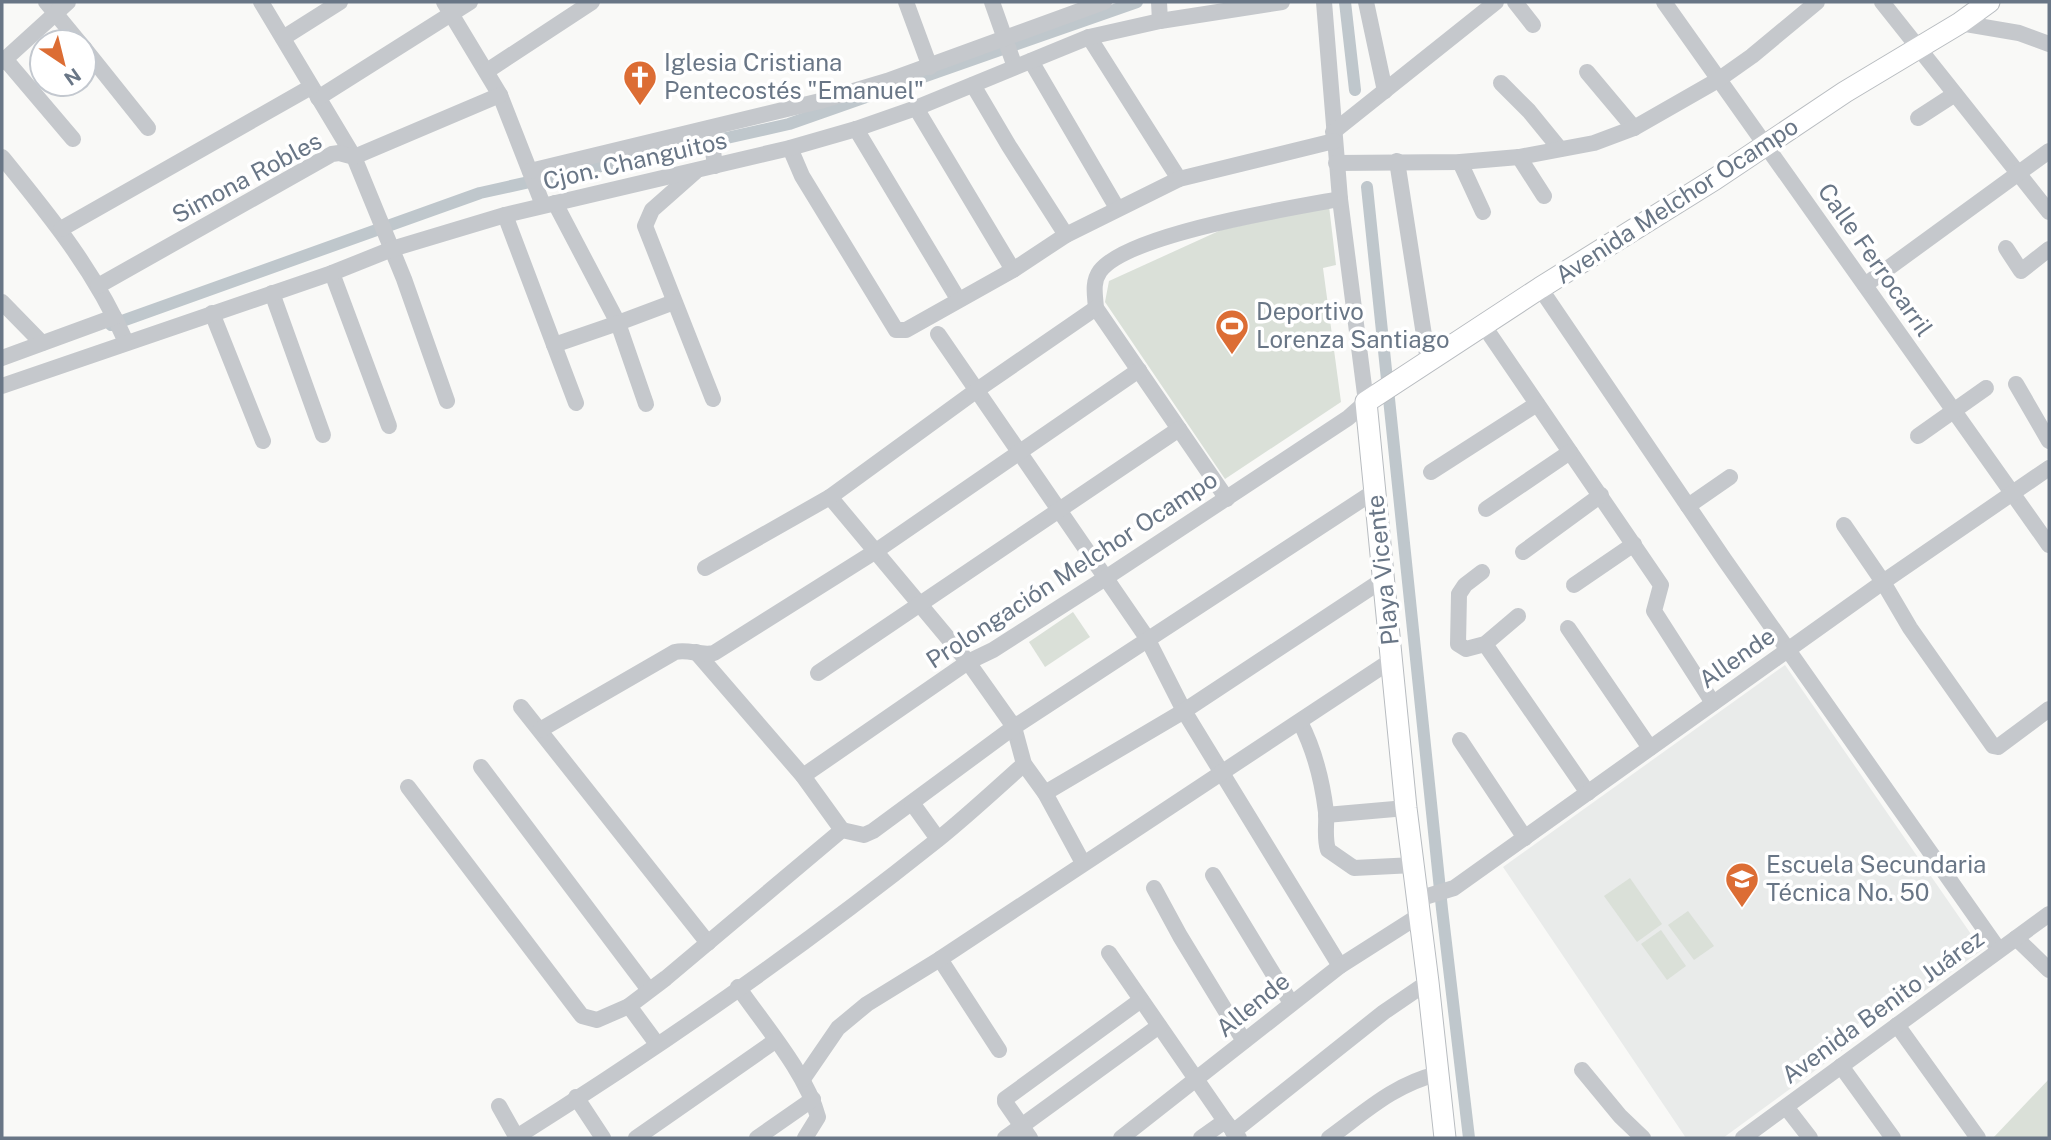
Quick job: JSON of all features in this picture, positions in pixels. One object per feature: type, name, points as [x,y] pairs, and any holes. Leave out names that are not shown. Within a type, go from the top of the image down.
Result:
[{"type":"main road","name":"Avenida Melchor Ocampo","points":[[1381,392],[1989,2]]},
{"type":"main road","name":"Playa Vicente","points":[[1381,392],[1374,491],[1406,808],[1414,865],[1424,903],[1428,982],[1445,1138]]},
{"type":"street","points":[[261,2],[354,157],[390,243],[447,401]]},
{"type":"street","points":[[282,38],[340,2]]},
{"type":"street","points":[[61,229],[315,93],[447,8],[470,2]]},
{"type":"street","points":[[487,71],[592,2]]},
{"type":"street","points":[[906,2],[930,68]]},
{"type":"street","points":[[992,2],[1011,51]]},
{"type":"street","name":"Cjon. Changuitos","points":[[2,386],[120,328],[212,313],[332,273],[390,243],[505,215],[546,202],[696,171],[715,159],[790,148],[856,129],[974,85],[1011,51],[1078,6],[1104,2]]},
{"type":"street","name":"Cjon. Changuitos","points":[[531,173],[820,101],[930,68],[1011,51],[1031,61],[1159,12],[1282,2]]},
{"type":"street","name":"Playa Vicente","points":[[1324,2],[1340,199],[1381,392]]},
{"type":"street","points":[[1366,2],[1385,91]]},
{"type":"street","points":[[790,148],[808,187],[895,330],[906,330],[1013,270],[1066,235],[1179,179],[1334,136],[1385,91],[1496,2]]},
{"type":"street","points":[[1515,2],[1533,25]]},
{"type":"street","name":"Calle Ferrocarril","points":[[1664,2],[2049,545]]},
{"type":"street","points":[[1336,163],[1460,162],[1519,157],[1594,143],[1634,128],[1718,80],[1752,56],[1817,2]]},
{"type":"street","points":[[1882,2],[2049,212]]},
{"type":"street","points":[[71,28],[57,5],[3,60],[73,139]]},
{"type":"street","points":[[447,8],[500,94],[531,173],[618,323],[646,404]]},
{"type":"street","points":[[1960,23],[2019,33],[2049,44]]},
{"type":"street","points":[[1089,37],[1179,179]]},
{"type":"street","points":[[1031,61],[1117,208]]},
{"type":"street","points":[[98,66],[148,128]]},
{"type":"street","points":[[1587,72],[1634,128]]},
{"type":"street","points":[[1501,83],[1529,111],[1560,149]]},
{"type":"street","points":[[974,85],[1066,235]]},
{"type":"street","points":[[1918,118],[1955,93]]},
{"type":"street","name":"Simona Robles","points":[[98,286],[332,154],[354,157],[500,94]]},
{"type":"street","points":[[916,108],[1013,270]]},
{"type":"street","points":[[710,128],[715,159]]},
{"type":"street","points":[[856,129],[958,299]]},
{"type":"street","points":[[1865,285],[2049,151]]},
{"type":"street","points":[[2,157],[8,174],[61,229],[98,286],[120,328],[42,343],[2,358]]},
{"type":"street","points":[[1519,157],[1544,196]]},
{"type":"street","points":[[1397,162],[1428,361]]},
{"type":"street","points":[[1460,162],[1483,212]]},
{"type":"street","points":[[696,171],[652,210],[645,226],[713,399]]},
{"type":"street","points":[[1225,496],[1096,307],[1096,280],[1100,271],[1110,262],[1128,252],[1171,236],[1218,223],[1340,199]]},
{"type":"street","points":[[505,215],[576,403]]},
{"type":"street","points":[[2006,248],[2021,271],[2049,249]]},
{"type":"street","points":[[332,273],[389,426]]},
{"type":"street","points":[[1540,288],[1688,506],[1998,950]]},
{"type":"street","points":[[272,293],[323,435]]},
{"type":"street","points":[[554,345],[674,302]]},
{"type":"street","points":[[2,303],[42,343]]},
{"type":"street","points":[[705,568],[830,497],[1096,307]]},
{"type":"street","points":[[212,313],[263,441]]},
{"type":"street","points":[[1483,326],[1661,585],[1654,611],[1713,703]]},
{"type":"street","points":[[938,334],[1147,639],[1185,711],[1340,966]]},
{"type":"street","points":[[540,730],[675,652],[686,650],[714,653],[876,551],[1139,370]]},
{"type":"street","points":[[2016,384],[2049,441]]},
{"type":"street","points":[[1918,436],[1986,388]]},
{"type":"street","name":"Prolongación Melchor Ocampo","points":[[803,776],[968,662],[993,650],[1348,418],[1381,392]]},
{"type":"street","points":[[1431,472],[1537,404]]},
{"type":"street","points":[[818,673],[1179,429]]},
{"type":"street","points":[[1486,509],[1570,452]]},
{"type":"street","name":"Allende","points":[[1121,1138],[1291,1003],[1424,903],[1454,888],[1883,582],[2049,468]]},
{"type":"street","points":[[1688,506],[1730,477]]},
{"type":"street","points":[[696,652],[803,776],[842,830],[864,835],[1014,727],[1374,491]]},
{"type":"street","points":[[1523,552],[1601,495]]},
{"type":"street","points":[[830,497],[920,602],[968,662],[1014,727],[1024,764],[1045,793],[1083,863]]},
{"type":"street","points":[[1844,525],[1910,628],[1993,746],[1998,747],[2049,709]]},
{"type":"street","points":[[1574,585],[1634,544]]},
{"type":"street","points":[[1482,572],[1465,585],[1459,594],[1458,644],[1466,649],[1485,644],[1518,616]]},
{"type":"street","points":[[1045,793],[1185,711],[1384,579]]},
{"type":"street","points":[[1568,628],[1650,748]]},
{"type":"street","points":[[1485,644],[1588,793]]},
{"type":"street","points":[[803,1079],[838,1028],[867,1004],[940,959],[1392,660]]},
{"type":"street","points":[[521,707],[708,943]]},
{"type":"street","points":[[1300,722],[1319,768],[1328,850],[1354,868],[1414,865]]},
{"type":"street","points":[[1460,740],[1525,838]]},
{"type":"street","points":[[499,1106],[516,1138],[738,987],[938,839],[1024,764]]},
{"type":"street","points":[[481,767],[649,990]]},
{"type":"street","points":[[408,788],[582,1016],[597,1020],[629,1006],[842,830]]},
{"type":"street","points":[[912,803],[938,839]]},
{"type":"street","points":[[1326,814],[1406,808]]},
{"type":"street","points":[[1213,875],[1291,1003]]},
{"type":"street","points":[[1154,888],[1244,1041]]},
{"type":"street","name":"Avenida Benito Juárez","points":[[1743,1138],[2049,914]]},
{"type":"street","points":[[2016,938],[2049,970]]},
{"type":"street","points":[[1109,953],[1232,1130]]},
{"type":"street","points":[[940,959],[999,1050]]},
{"type":"street","points":[[1201,1138],[1232,1130],[1384,1012],[1428,982]]},
{"type":"street","points":[[738,987],[803,1079],[813,1099],[818,1117],[805,1138]]},
{"type":"street","points":[[1026,1132],[1005,1102],[1006,1099],[1140,1000]]},
{"type":"street","points":[[629,1006],[657,1044]]},
{"type":"street","points":[[1897,1025],[1978,1138]]},
{"type":"street","points":[[1004,1138],[1026,1132],[1158,1026]]},
{"type":"street","points":[[636,1138],[775,1041]]},
{"type":"street","points":[[1841,1066],[1894,1138]]},
{"type":"street","points":[[1582,1070],[1620,1116],[1643,1138]]},
{"type":"street","points":[[1329,1138],[1396,1089],[1413,1080],[1437,1074]]},
{"type":"street","points":[[576,1097],[603,1138]]},
{"type":"street","points":[[757,1138],[813,1099]]},
{"type":"street","points":[[1786,1107],[1810,1138]]},
{"type":"shaded area","points":[[1329,206],[1336,265],[1323,268],[1341,402],[1225,479],[1105,302],[1109,281],[1221,230]]},
{"type":"shaded area","points":[[1073,612],[1090,637],[1045,667],[1029,642]]},
{"type":"shaded area","name":"Escuela Secundaria Técnica No. 50","points":[[1785,665],[1982,950],[1902,1007],[1895,998],[1867,1017],[1840,1037],[1847,1047],[1723,1138],[1686,1138],[1503,867]]},
{"type":"shaded area","points":[[1630,878],[1662,924],[1637,942],[1604,896]]},
{"type":"shaded area","points":[[1688,911],[1714,946],[1694,960],[1668,925]]},
{"type":"shaded area","points":[[1661,930],[1686,966],[1667,980],[1641,944]]},
{"type":"shaded area","points":[[2049,1079],[2049,1138],[1993,1138]]},
{"type":"waterway","points":[[111,325],[480,193],[789,124],[1137,2]]},
{"type":"waterway","points":[[1345,2],[1355,90]]},
{"type":"waterway","points":[[1367,187],[1442,909],[1469,1138]]},
{"type":"place","name":"Iglesia Cristiana Pentecostés \"Emanuel\"","points":[[640,107]]},
{"type":"place","name":"Deportivo Lorenza Santiago","points":[[1232,356]]},
{"type":"place","name":"Escuela Secundaria Técnica No. 50","points":[[1742,909]]}]
